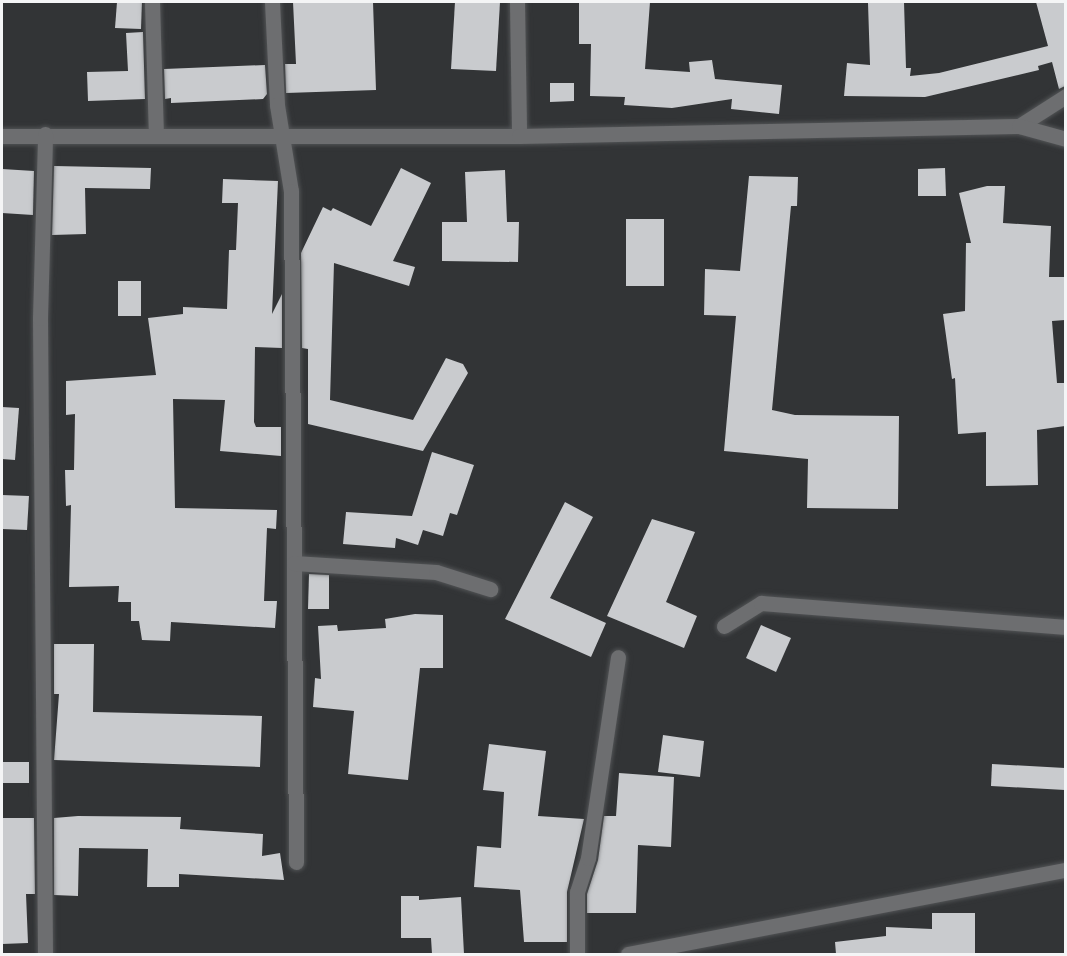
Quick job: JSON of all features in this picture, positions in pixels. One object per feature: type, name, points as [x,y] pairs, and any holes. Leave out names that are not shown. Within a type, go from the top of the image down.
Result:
[{"type":"street","points":[[152,2],[156,134]]},
{"type":"street","points":[[272,2],[277,105],[285,134],[291,191],[296,862]]},
{"type":"street","points":[[518,2],[519,136]]},
{"type":"street","points":[[1018,126],[1065,96]]},
{"type":"street","points":[[2,136],[285,134],[519,136],[1018,126],[1065,139]]},
{"type":"street","points":[[45,134],[40,318],[45,954]]},
{"type":"street","points":[[294,563],[436,572],[490,589]]},
{"type":"street","points":[[724,626],[761,603],[1065,627]]},
{"type":"street","points":[[577,954],[577,892],[588,858],[618,657]]},
{"type":"street","points":[[628,954],[1065,870]]},
{"type":"building","points":[[117,2],[142,2],[141,29],[115,28]]},
{"type":"building","points":[[293,2],[373,2],[376,90],[286,93],[285,64],[296,64]]},
{"type":"building","points":[[455,2],[500,2],[496,71],[451,69]]},
{"type":"building","points":[[650,2],[645,69],[690,72],[689,62],[712,60],[715,79],[782,85],[779,114],[731,109],[732,99],[672,108],[624,105],[625,97],[590,96],[591,44],[579,44],[579,3]]},
{"type":"building","points":[[904,2],[906,68],[911,68],[910,76],[939,73],[1048,46],[1036,2],[1065,2],[1065,86],[1059,89],[1052,62],[1038,66],[1039,70],[925,97],[844,96],[847,63],[870,65],[868,3]]},
{"type":"building","points":[[143,32],[145,99],[88,101],[87,72],[128,71],[126,33]]},
{"type":"building","points":[[265,65],[267,94],[263,99],[171,103],[171,98],[165,99],[164,69]]},
{"type":"building","points":[[550,83],[574,83],[574,101],[550,102]]},
{"type":"building","points":[[54,166],[151,168],[150,189],[85,188],[86,234],[52,235]]},
{"type":"building","points":[[401,168],[431,183],[393,261],[415,267],[409,286],[334,263],[330,400],[413,420],[446,358],[463,364],[468,373],[423,451],[308,424],[308,349],[302,348],[301,253],[323,207],[331,211],[333,208],[371,226]]},
{"type":"building","points":[[945,168],[946,196],[918,196],[918,169]]},
{"type":"building","points":[[2,169],[34,171],[33,215],[2,213]]},
{"type":"building","points":[[505,170],[507,222],[519,222],[518,262],[442,261],[442,222],[467,222],[465,172]]},
{"type":"building","points":[[749,176],[798,177],[797,206],[791,206],[772,410],[795,415],[899,416],[898,509],[807,508],[808,459],[724,451],[736,316],[704,315],[705,269],[740,271]]},
{"type":"building","points":[[223,179],[278,181],[272,314],[282,294],[282,348],[255,347],[254,422],[256,427],[281,427],[281,456],[220,451],[225,400],[173,399],[175,508],[277,510],[276,529],[267,528],[264,601],[277,601],[275,628],[171,622],[170,641],[142,640],[139,621],[131,621],[131,602],[118,602],[119,586],[69,587],[71,505],[66,506],[65,470],[74,470],[75,414],[66,415],[66,381],[156,375],[148,318],[183,314],[183,307],[227,309],[229,250],[236,250],[238,203],[222,203]]},
{"type":"building","points":[[987,186],[1005,186],[1003,223],[1051,226],[1049,277],[1065,277],[1065,320],[1052,321],[1057,383],[1065,383],[1065,426],[1037,430],[1038,485],[986,486],[986,432],[958,434],[955,378],[952,379],[943,314],[965,311],[966,243],[971,243],[959,193]]},
{"type":"building","points":[[626,219],[664,219],[664,286],[626,286]]},
{"type":"building","points":[[118,281],[141,281],[141,316],[118,316]]},
{"type":"building","points":[[2,407],[19,408],[15,460],[2,459]]},
{"type":"building","points":[[432,452],[474,465],[457,515],[450,513],[443,536],[423,530],[418,545],[396,538],[395,548],[343,544],[346,512],[412,516]]},
{"type":"building","points":[[2,495],[29,496],[27,530],[2,529]]},
{"type":"building","points":[[565,502],[593,517],[550,598],[606,623],[591,657],[505,619]]},
{"type":"building","points":[[652,519],[695,532],[666,602],[697,616],[684,648],[607,616]]},
{"type":"building","points":[[309,574],[329,575],[329,609],[308,609]]},
{"type":"building","points":[[415,614],[443,615],[443,668],[420,668],[408,780],[348,774],[354,711],[313,707],[315,678],[321,679],[318,626],[337,625],[338,631],[386,628],[385,619]]},
{"type":"building","points":[[761,625],[791,638],[776,672],[746,658]]},
{"type":"building","points":[[54,644],[94,644],[93,712],[262,716],[260,767],[54,760],[59,694],[54,694]]},
{"type":"building","points":[[663,735],[704,741],[700,777],[658,772]]},
{"type":"building","points":[[489,744],[546,751],[538,816],[584,819],[567,892],[567,942],[524,942],[520,890],[474,887],[477,846],[501,848],[504,792],[483,790]]},
{"type":"building","points":[[2,762],[29,762],[29,783],[2,783]]},
{"type":"building","points":[[992,764],[1065,768],[1065,790],[991,786]]},
{"type":"building","points":[[619,773],[674,777],[671,847],[638,845],[636,913],[587,913],[587,894],[598,860],[604,816],[616,816]]},
{"type":"building","points":[[78,816],[181,817],[180,829],[263,834],[262,856],[280,853],[284,880],[179,874],[179,887],[147,887],[148,849],[79,848],[78,896],[54,895],[54,818]]},
{"type":"building","points":[[2,818],[34,818],[35,894],[26,894],[28,943],[2,944]]},
{"type":"building","points":[[401,896],[419,896],[419,900],[461,897],[464,954],[432,954],[431,938],[401,938]]},
{"type":"building","points":[[932,913],[975,913],[975,954],[836,954],[835,942],[886,936],[886,927],[932,929]]}]
